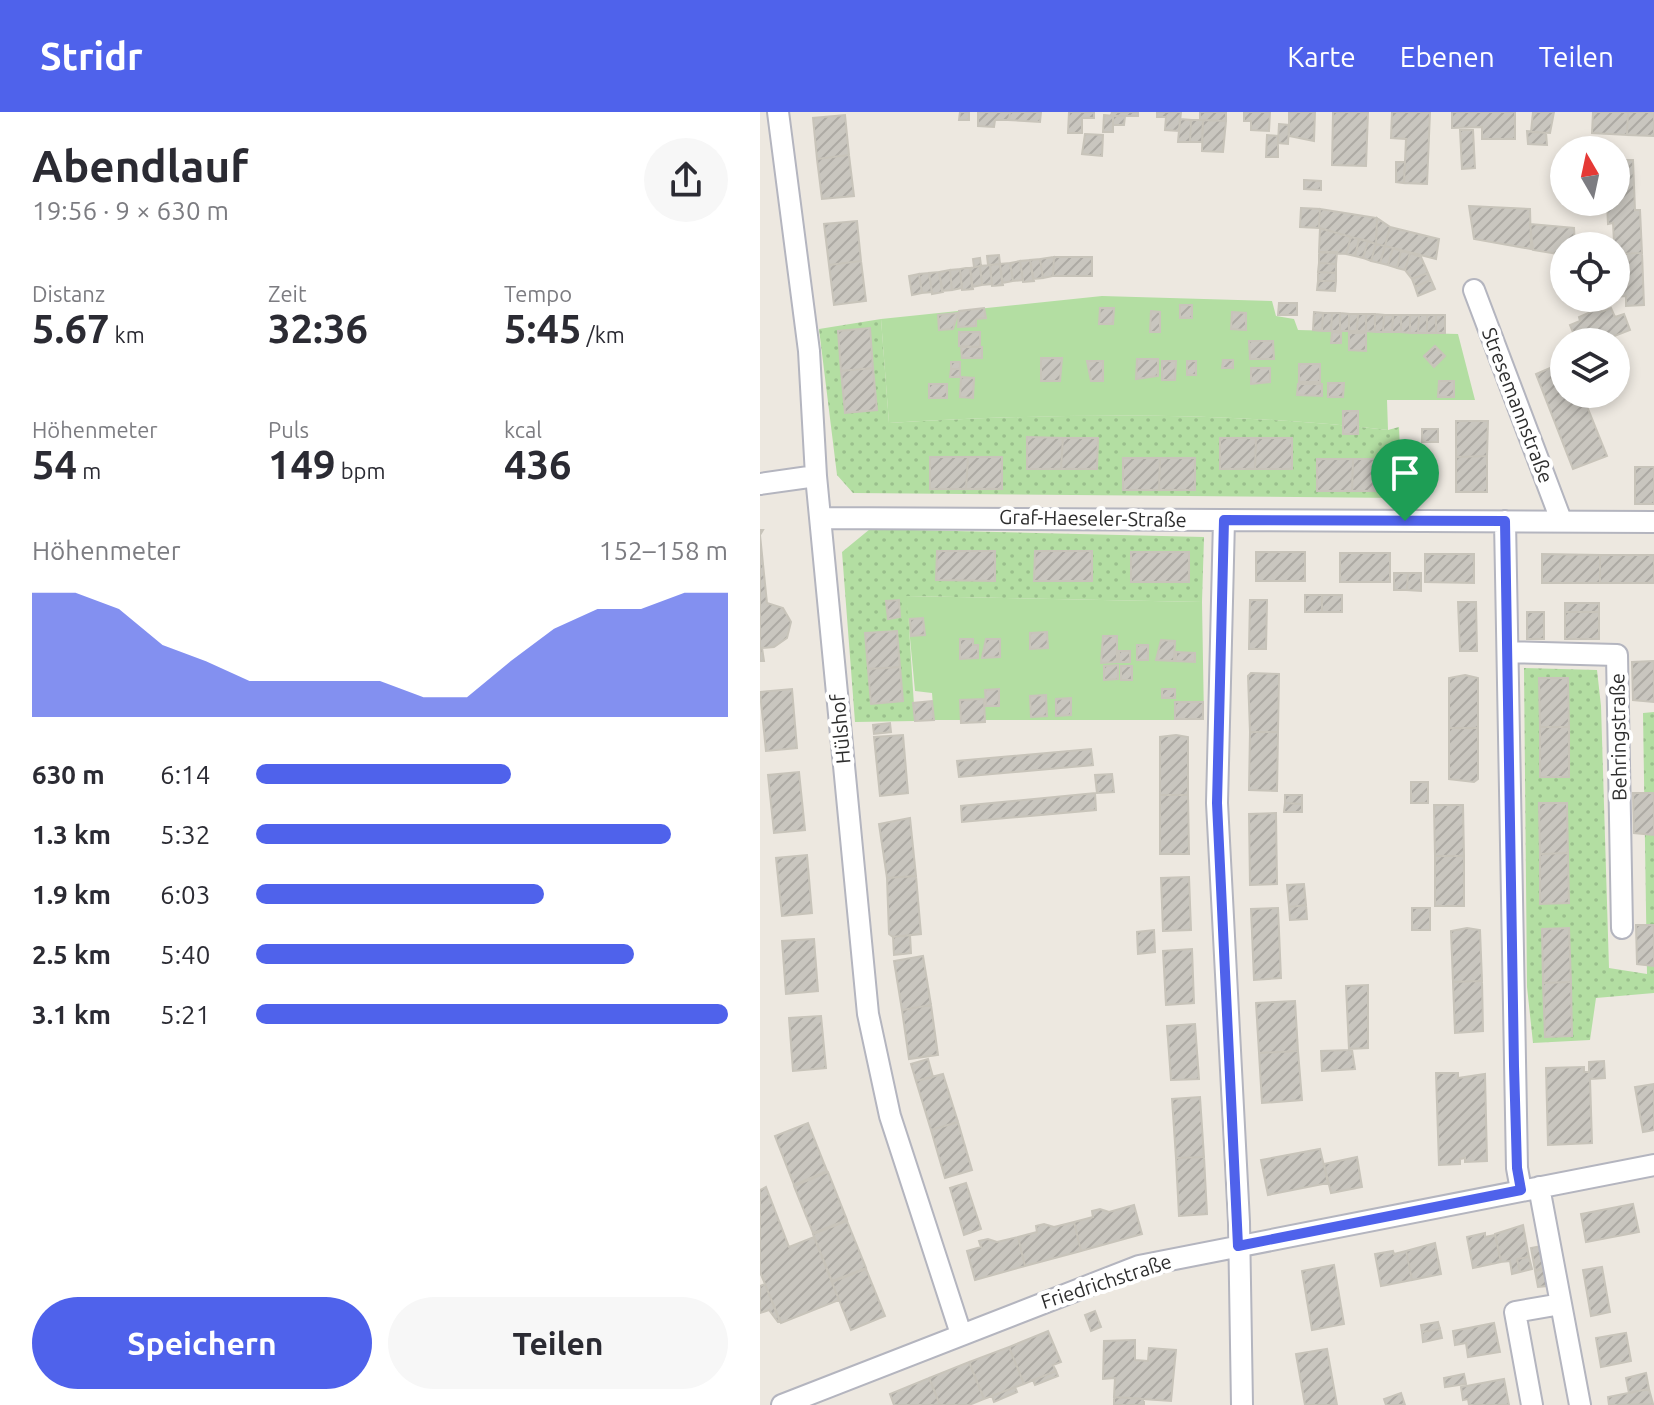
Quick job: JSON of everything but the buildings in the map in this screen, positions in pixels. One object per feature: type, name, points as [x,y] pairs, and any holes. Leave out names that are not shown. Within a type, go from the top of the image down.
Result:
[{"type":"street","name":"Hülshof","points":[[778,112],[809,351],[816,476],[868,1014],[890,1116],[961,1334]]},
{"type":"street","name":"Stresemannstraße","points":[[1474,290],[1561,520]]},
{"type":"street","points":[[760,484],[816,476]]},
{"type":"street","name":"Graf-Haeseler-Straße","points":[[820,518],[1654,522]]},
{"type":"street","points":[[1224,520],[1217,803],[1243,1349],[1242,1405]]},
{"type":"street","points":[[1505,521],[1516,1139],[1561,1304],[1580,1405]]},
{"type":"street","name":"Behringstraße","points":[[1508,652],[1617,655],[1622,928]]},
{"type":"street","name":"Friedrichstraße","points":[[782,1405],[1139,1266],[1654,1165]]},
{"type":"street","points":[[1532,1405],[1515,1312],[1561,1304]]},
{"type":"green space","points":[[1102,296],[1272,301],[1276,316],[1294,319],[1298,330],[1458,334],[1475,400],[1387,400],[1388,430],[1263,419],[1138,416],[1014,417],[889,423],[881,319]]},
{"type":"green space","points":[[881,319],[889,423],[1014,417],[1139,416],[1263,419],[1388,430],[1399,427],[1402,498],[853,493],[837,475],[819,329]]},
{"type":"green space","points":[[870,529],[1204,537],[1202,602],[907,596],[915,721],[855,722],[842,552]]},
{"type":"green space","points":[[906,596],[1202,602],[1204,720],[934,720],[932,693],[915,691]]},
{"type":"green space","points":[[1524,668],[1597,670],[1601,706],[1609,968],[1647,974],[1643,713],[1654,712],[1654,993],[1596,998],[1590,1040],[1533,1043],[1527,987]]},
{"type":"route","points":[[1224,520],[1405,521],[1505,521],[1514,1066],[1517,1168],[1521,1190],[1238,1246],[1217,803],[1224,520]]}]
